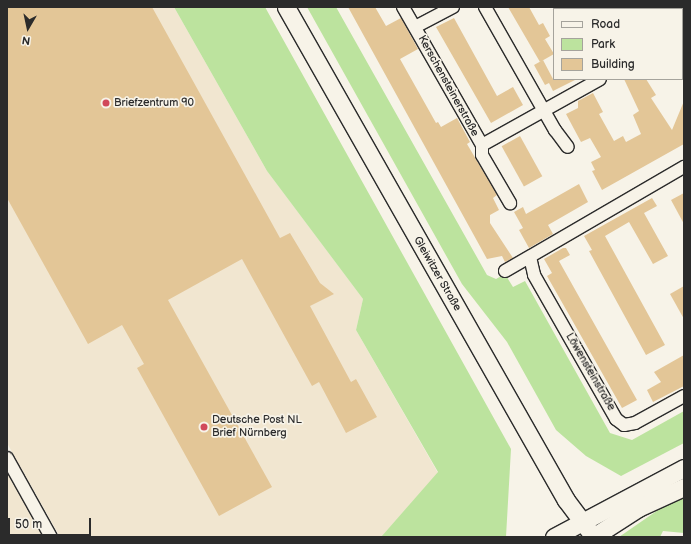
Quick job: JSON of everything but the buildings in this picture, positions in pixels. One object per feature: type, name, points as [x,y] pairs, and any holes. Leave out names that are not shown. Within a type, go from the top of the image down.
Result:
[{"type":"main road","name":"Gleiwitzer Straße","points":[[286,7],[434,270],[581,522],[593,537]]},
{"type":"main road","points":[[554,537],[684,468]]},
{"type":"main road","points":[[593,537],[638,508],[684,487]]},
{"type":"street","name":"Kerschensteinerstraße","points":[[403,7],[482,145],[482,155],[510,203]]},
{"type":"street","name":"Kerschensteinerstraße","points":[[415,27],[453,7]]},
{"type":"street","points":[[484,7],[544,112],[568,147]]},
{"type":"street","name":"Kerschensteinerstraße","points":[[482,145],[544,112],[598,80]]},
{"type":"street","points":[[506,270],[684,167]]},
{"type":"street","name":"Löwensteinstraße","points":[[530,257],[534,275],[616,419],[624,425],[635,424],[684,396]]},
{"type":"street","points":[[7,458],[51,537]]},
{"type":"shaded area","points":[[7,7],[174,7],[267,171],[363,299],[356,330],[438,473],[381,537],[60,537],[7,443]]},
{"type":"shaded area","points":[[7,473],[43,537],[7,537]]},
{"type":"green space","points":[[174,7],[265,7],[511,449],[506,537],[381,537],[438,472],[356,330],[363,299],[267,171]]},
{"type":"green space","points":[[307,7],[336,7],[487,275],[496,279],[505,274],[513,287],[525,281],[610,433],[632,440],[684,411],[684,443],[621,476],[586,456],[556,430],[507,342],[462,284]]},
{"type":"green space","points":[[684,497],[684,533],[663,531],[660,537],[619,537],[661,508]]},
{"type":"place","name":"Briefzentrum 90","points":[[106,103]]},
{"type":"place","name":"Deutsche Post NL Brief Nürnberg","points":[[204,427]]}]
